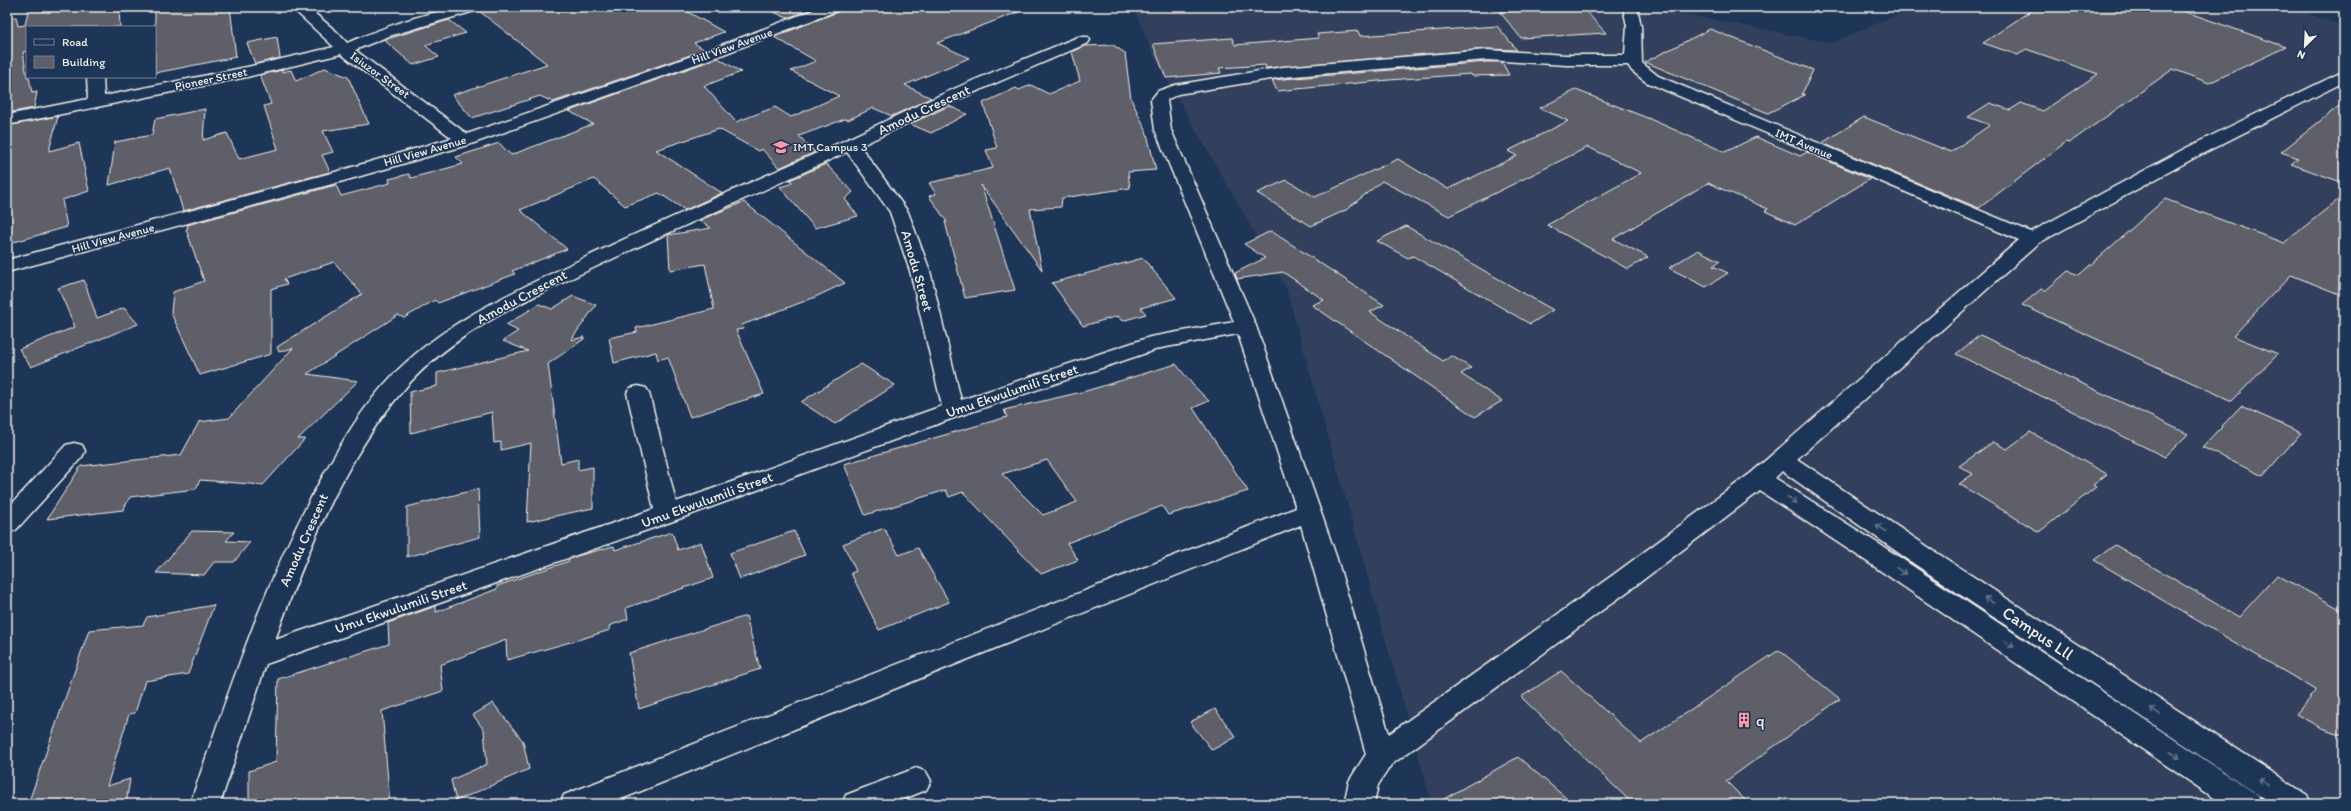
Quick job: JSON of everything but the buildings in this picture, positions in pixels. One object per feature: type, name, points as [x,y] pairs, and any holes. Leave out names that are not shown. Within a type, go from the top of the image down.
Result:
[{"type":"street","name":"Isiuzor Street","points":[[298,7],[332,35],[344,49],[377,72],[465,140]]},
{"type":"street","name":"Pioneer Street","points":[[7,120],[247,72],[344,49],[384,33],[472,7]]},
{"type":"street","name":"Hill View Avenue","points":[[7,266],[341,176],[465,140],[711,54],[834,7]]},
{"type":"street","points":[[1381,756],[1324,556],[1246,326],[1163,130],[1159,100],[1164,94],[1283,72],[1416,62],[1487,54],[1566,60],[1632,60],[1634,30],[1630,7]]},
{"type":"street","name":"Amodu Crescent","points":[[205,804],[256,656],[295,557],[336,472],[379,405],[424,356],[457,332],[546,283],[673,222],[850,144],[938,103],[1084,40]]},
{"type":"street","name":"IMT Avenue","points":[[1632,60],[1643,74],[1684,93],[2032,239]]},
{"type":"street","points":[[1359,804],[1364,781],[1381,756],[1622,582],[1759,479],[2032,239],[2190,153],[2344,76]]},
{"type":"street","points":[[95,78],[96,103]]},
{"type":"street","name":"Amodu Street","points":[[850,144],[899,212],[920,271],[948,393],[954,410]]},
{"type":"street","name":"Umu Ekwulumili Street","points":[[256,656],[667,514],[954,410],[1157,342],[1246,326]]},
{"type":"street","points":[[638,393],[667,514]]},
{"type":"street","points":[[7,524],[74,451]]},
{"type":"street","name":"Campus Lll","points":[[1781,459],[1925,558],[2296,804]]},
{"type":"street","points":[[1759,479],[1884,560],[2247,804]]},
{"type":"street","points":[[575,804],[1309,512]]},
{"type":"street","points":[[857,804],[916,781]]},
{"type":"shaded area","points":[[1133,7],[1647,7],[1832,43],[1914,7],[2288,7],[2344,26],[2344,804],[1432,804],[1286,288],[1155,58]]},
{"type":"place","name":"IMT Campus 3","points":[[781,147]]},
{"type":"place","name":"q","points":[[1744,720]]}]
